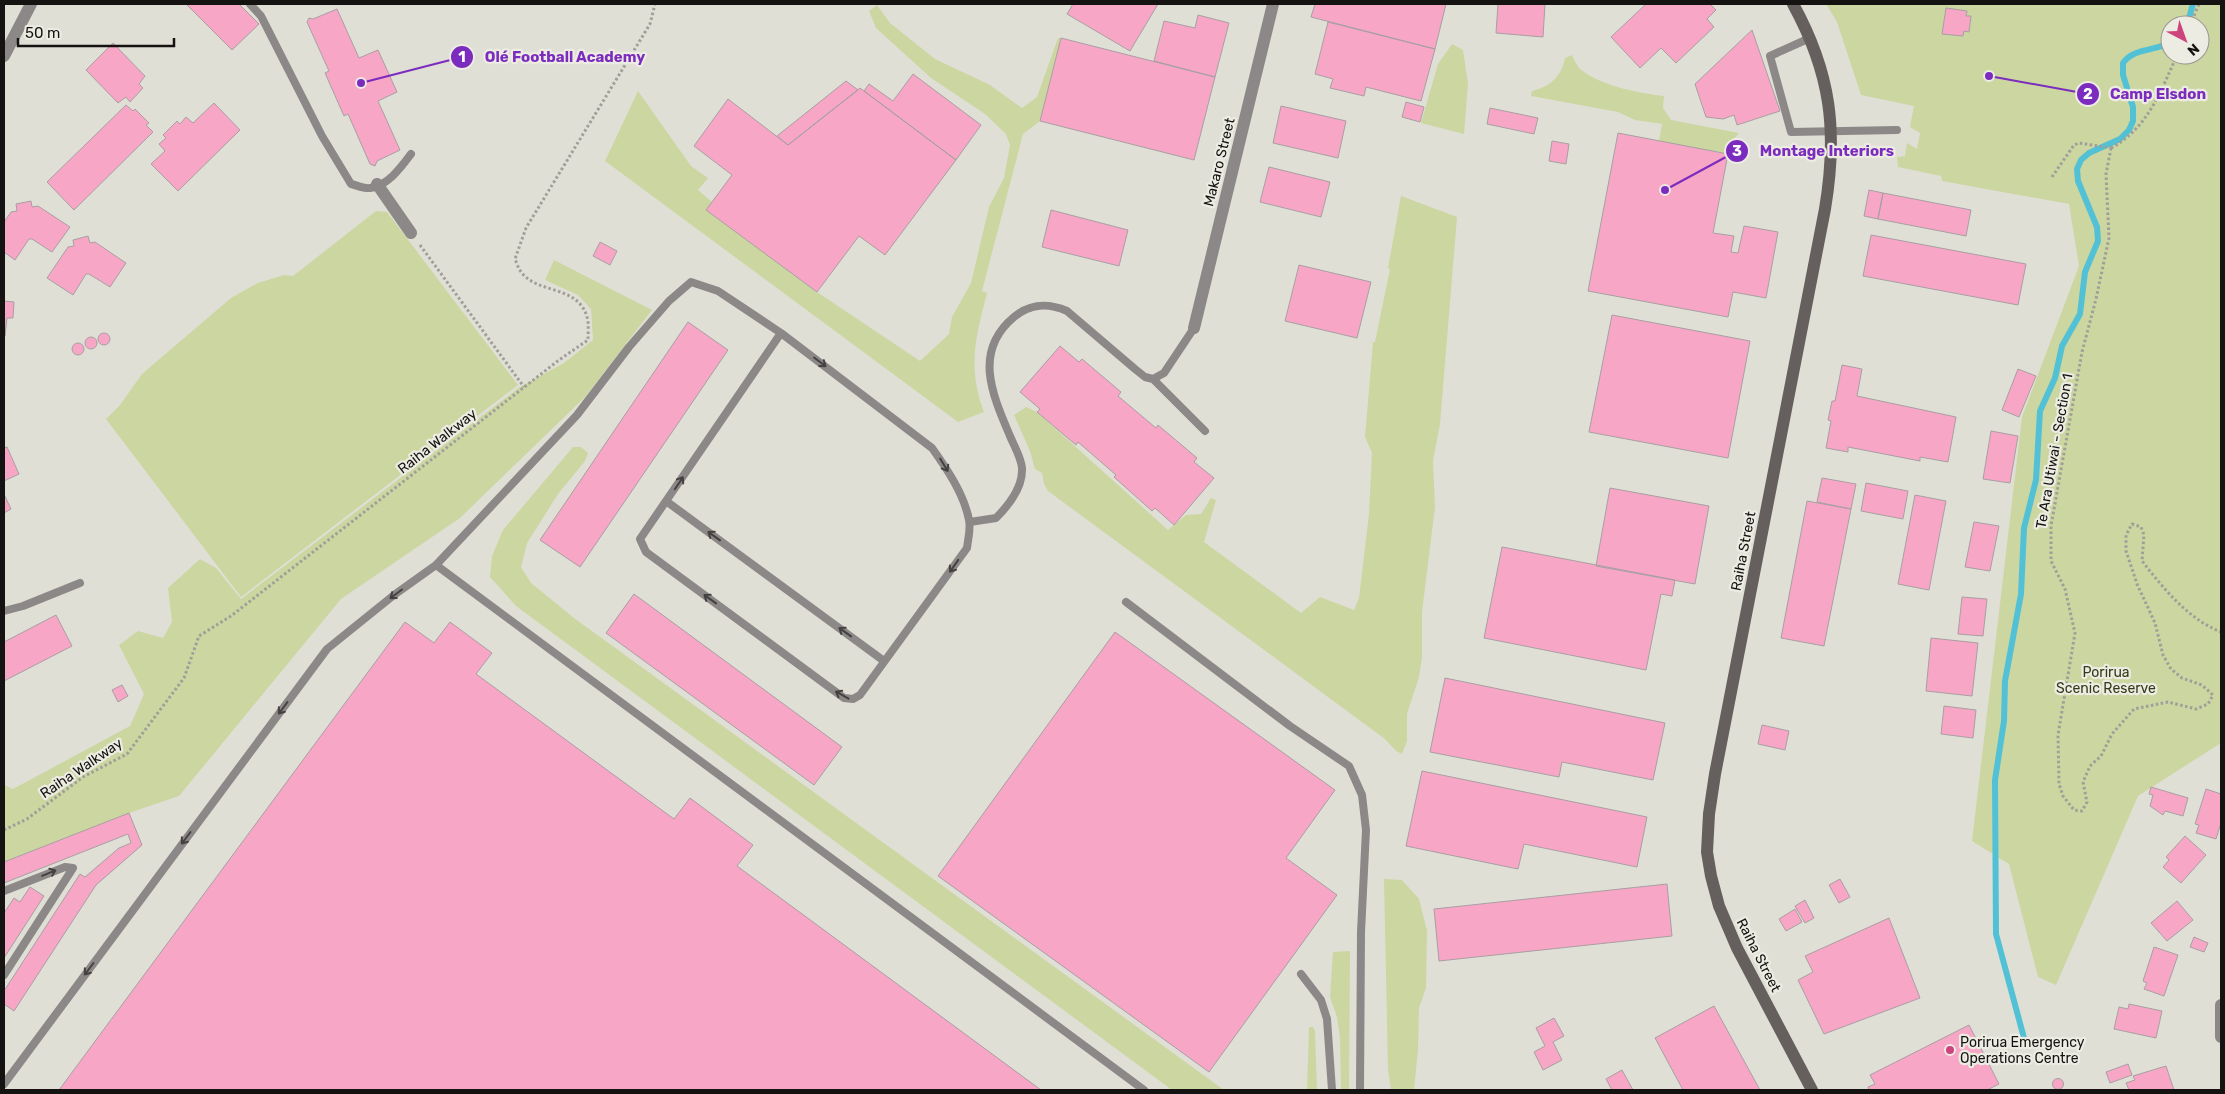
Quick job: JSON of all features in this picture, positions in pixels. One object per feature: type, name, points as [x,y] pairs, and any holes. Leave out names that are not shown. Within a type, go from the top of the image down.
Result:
[{"type":"main road","name":"Raiha Street","points":[[1793,4],[1810,38],[1823,77],[1832,131],[1831,160],[1825,209],[1715,774],[1709,814],[1707,852],[1711,876],[1726,927],[1812,1090]]},
{"type":"street","points":[[4,56],[31,4]]},
{"type":"street","name":"Makaro Street","points":[[1194,328],[1274,4]]},
{"type":"street","points":[[378,184],[411,233]]},
{"type":"street","points":[[2221,1006],[2221,1037]]},
{"type":"lane","points":[[250,4],[261,16],[322,136],[351,184],[370,188],[396,175],[411,154]]},
{"type":"lane","points":[[1810,38],[1770,56],[1791,132],[1897,130]]},
{"type":"lane","points":[[4,1084],[327,649],[394,595],[436,565],[577,415],[629,347],[669,301],[691,282],[718,291],[781,332],[932,448],[944,465],[962,500],[970,522],[967,548],[860,695],[853,699],[844,698],[646,552],[640,539],[781,332]]},
{"type":"lane","points":[[970,522],[996,518],[1012,499],[1021,476],[1018,456],[990,384],[990,354],[996,337],[1022,311],[1039,305],[1054,306],[1067,312],[1145,377],[1153,379],[1205,431]]},
{"type":"lane","points":[[1153,379],[1164,373],[1194,328]]},
{"type":"lane","points":[[666,501],[884,661]]},
{"type":"lane","points":[[436,565],[1144,1090]]},
{"type":"lane","points":[[4,611],[23,606],[80,583]]},
{"type":"lane","points":[[1126,602],[1290,726],[1350,766],[1362,795],[1366,830],[1361,932],[1360,1090]]},
{"type":"lane","points":[[4,891],[66,867],[73,868],[4,975]]},
{"type":"lane","points":[[1301,974],[1321,1000],[1327,1019],[1332,1090]]},
{"type":"path","name":"Raiha Walkway","points":[[4,830],[27,819],[83,777],[127,754],[184,678],[198,636],[231,616],[524,387],[588,340],[587,317],[579,302],[564,293],[531,280],[522,273],[515,259],[526,228],[650,24],[655,4]]},
{"type":"path","points":[[2052,177],[2074,145],[2079,143],[2111,148],[2125,141],[2153,108],[2172,65]]},
{"type":"path","name":"Te Ara Utiwai - Section 1","points":[[2111,148],[2106,174],[2109,238],[2082,352],[2051,526],[2051,560],[2065,589],[2075,633],[2058,735],[2059,784],[2063,796],[2074,810],[2082,811],[2087,802],[2084,782],[2090,766],[2101,756],[2112,734],[2134,709],[2168,702],[2196,710],[2208,704],[2212,695],[2202,685],[2182,678],[2171,669],[2163,655],[2155,623],[2137,584],[2126,550],[2126,535],[2132,524],[2141,527],[2144,535],[2142,561],[2152,574],[2193,616],[2204,625],[2221,632]]},
{"type":"path","points":[[411,233],[524,387]]},
{"type":"green space","name":"Porirua Scenic Reserve","points":[[1826,4],[2221,4],[2221,743],[2138,796],[2056,985],[2038,977],[2009,864],[1972,841],[2022,417],[2079,266],[2069,204],[1942,181],[1941,176],[1898,167],[1897,157],[1905,156],[1907,143],[1917,149],[1920,133],[1910,127],[1914,106],[1861,95],[1837,22]]},
{"type":"green space","points":[[877,5],[890,23],[935,59],[990,85],[1022,108],[1037,97],[1058,38],[1061,38],[1040,121],[1023,134],[982,291],[987,293],[977,338],[975,366],[976,381],[984,412],[958,422],[605,161],[638,91],[691,166],[708,178],[698,190],[712,202],[707,210],[817,292],[920,361],[949,334],[952,317],[971,283],[989,207],[1004,178],[1010,145],[1006,134],[985,114],[931,78],[876,28],[869,11]]},
{"type":"green space","points":[[1452,44],[1463,50],[1468,84],[1464,134],[1421,123],[1438,64]]},
{"type":"green space","points":[[1572,55],[1580,69],[1598,80],[1632,91],[1664,96],[1663,108],[1671,120],[1739,133],[1731,142],[1728,154],[1659,141],[1662,124],[1635,120],[1618,112],[1531,96],[1532,91],[1554,80],[1561,70],[1565,58]]},
{"type":"green space","points":[[1401,196],[1457,217],[1440,424],[1433,461],[1435,507],[1422,612],[1422,658],[1419,677],[1407,714],[1407,741],[1402,754],[1396,751],[1385,739],[1048,491],[1044,484],[1042,473],[1035,469],[1030,451],[1014,415],[1026,407],[1037,412],[1168,530],[1186,515],[1201,514],[1211,498],[1216,500],[1204,542],[1301,613],[1320,597],[1354,610],[1359,598],[1369,514],[1372,453],[1365,437],[1373,342],[1375,342],[1390,269],[1388,268]]},
{"type":"green space","points":[[376,211],[387,212],[518,385],[241,597],[106,419],[120,405],[142,374],[231,298],[258,283],[284,275],[293,276]]},
{"type":"green space","points":[[554,260],[652,310],[585,397],[460,518],[341,599],[179,796],[129,813],[4,862],[4,785],[13,789],[130,726],[144,694],[119,645],[138,631],[163,638],[172,622],[168,588],[200,559],[216,568],[241,599],[520,387],[564,363],[593,340],[591,309],[578,295],[545,280]]},
{"type":"green space","points":[[573,447],[581,447],[588,453],[585,461],[558,494],[527,543],[521,567],[531,583],[574,618],[1224,1090],[1172,1090],[516,606],[490,577],[492,556],[503,530]]},
{"type":"green space","points":[[1384,879],[1402,880],[1419,899],[1427,931],[1426,988],[1419,1008],[1418,1050],[1414,1090],[1391,1090],[1388,1070]]},
{"type":"green space","points":[[1350,951],[1349,1090],[1341,1090],[1340,1038],[1337,1017],[1330,997],[1333,952]]},
{"type":"green space","points":[[1309,1027],[1313,1027],[1315,1031],[1317,1090],[1307,1090]]},
{"type":"building","points":[[186,4],[239,4],[259,24],[232,50]]},
{"type":"building","points":[[1073,4],[1158,4],[1130,51],[1067,14]]},
{"type":"building","points":[[1315,4],[1446,4],[1435,49],[1311,17]]},
{"type":"building","points":[[1498,4],[1545,4],[1543,37],[1496,33]]},
{"type":"building","points":[[1646,4],[1710,4],[1716,10],[1707,19],[1714,27],[1676,63],[1661,48],[1640,68],[1611,37]]},
{"type":"building","points":[[1946,8],[1967,11],[1966,16],[1971,16],[1969,32],[1964,31],[1963,36],[1942,34]]},
{"type":"building","points":[[337,9],[359,58],[378,50],[397,92],[378,101],[400,150],[377,161],[375,166],[370,164],[348,114],[344,116],[325,73],[329,71],[307,22],[309,18],[313,19]]},
{"type":"building","points":[[1198,15],[1229,23],[1215,77],[1154,61],[1164,21],[1195,28]]},
{"type":"building","points":[[1328,22],[1435,49],[1421,101],[1366,87],[1364,96],[1330,88],[1333,79],[1315,74]]},
{"type":"building","points":[[1752,30],[1780,111],[1737,125],[1734,115],[1723,119],[1706,117],[1695,84]]},
{"type":"building","points":[[1061,38],[1215,77],[1194,160],[1040,121]]},
{"type":"building","points":[[113,43],[145,76],[139,84],[143,88],[130,102],[126,97],[118,103],[86,70]]},
{"type":"building","points":[[913,74],[981,125],[956,160],[864,91],[869,84],[893,101]]},
{"type":"building","points":[[846,81],[858,90],[788,145],[777,136]]},
{"type":"building","points":[[860,88],[956,160],[885,255],[859,236],[817,292],[706,210],[732,175],[694,146],[728,99],[788,145]]},
{"type":"building","points":[[1406,102],[1424,107],[1420,122],[1402,117]]},
{"type":"building","points":[[214,103],[240,130],[178,191],[151,164],[165,151],[159,144],[166,138],[163,135],[177,121],[180,124],[186,117],[193,123]]},
{"type":"building","points":[[126,105],[133,111],[135,109],[149,123],[146,125],[153,132],[74,210],[47,182]]},
{"type":"building","points":[[1281,106],[1346,121],[1338,158],[1273,143]]},
{"type":"building","points":[[1490,108],[1538,118],[1534,134],[1487,124]]},
{"type":"building","points":[[1618,133],[1728,154],[1713,233],[1734,236],[1731,252],[1738,253],[1744,226],[1778,232],[1766,298],[1733,292],[1728,317],[1588,291]]},
{"type":"building","points":[[1552,141],[1569,144],[1566,164],[1549,161]]},
{"type":"building","points":[[1269,167],[1330,182],[1321,217],[1260,202]]},
{"type":"building","points":[[1869,190],[1883,193],[1878,219],[1864,216]]},
{"type":"building","points":[[1883,193],[1971,210],[1966,236],[1878,219]]},
{"type":"building","points":[[31,201],[32,207],[38,206],[70,227],[52,252],[29,239],[15,260],[4,252],[4,222],[11,212],[17,211],[16,204]]},
{"type":"building","points":[[1051,210],[1128,230],[1119,266],[1042,247]]},
{"type":"building","points":[[1871,235],[2026,264],[2018,305],[1863,276]]},
{"type":"building","points":[[88,236],[90,243],[95,242],[126,263],[110,287],[86,274],[73,295],[47,278],[68,247],[74,246],[73,240]]},
{"type":"building","points":[[600,242],[617,251],[610,265],[593,256]]},
{"type":"building","points":[[1299,265],[1371,282],[1357,338],[1285,321]]},
{"type":"building","points":[[4,301],[14,302],[13,318],[7,318],[5,336]]},
{"type":"building","points":[[1612,315],[1750,341],[1728,458],[1589,432]]},
{"type":"building","points":[[688,322],[728,350],[580,567],[540,540]]},
{"type":"building","points":[[104,333],[110,339],[104,345],[98,339]]},
{"type":"building","points":[[91,337],[97,343],[91,349],[85,343]]},
{"type":"building","points":[[78,343],[84,349],[78,355],[72,349]]},
{"type":"building","points":[[1060,346],[1079,362],[1082,359],[1121,392],[1118,396],[1156,428],[1158,425],[1197,458],[1194,462],[1214,478],[1174,525],[1155,508],[1152,511],[1114,477],[1116,475],[1078,442],[1076,445],[1037,412],[1040,409],[1020,392]]},
{"type":"building","points":[[1842,365],[1862,369],[1857,396],[1956,417],[1948,462],[1920,457],[1920,461],[1848,447],[1848,452],[1826,448],[1831,421],[1828,420],[1832,401],[1835,401]]},
{"type":"building","points":[[2018,369],[2036,376],[2019,417],[2002,410]]},
{"type":"building","points":[[1991,431],[2018,436],[2010,483],[1983,479]]},
{"type":"building","points":[[7,447],[19,474],[4,481],[4,448]]},
{"type":"building","points":[[1822,478],[1856,484],[1851,509],[1817,502]]},
{"type":"building","points":[[1866,483],[1908,491],[1903,519],[1861,511]]},
{"type":"building","points":[[1610,488],[1709,506],[1695,584],[1596,566]]},
{"type":"building","points":[[4,494],[11,509],[4,513]]},
{"type":"building","points":[[1915,495],[1946,501],[1929,590],[1898,584]]},
{"type":"building","points":[[1807,501],[1851,509],[1824,646],[1781,638]]},
{"type":"building","points":[[1974,522],[1999,526],[1990,571],[1965,567]]},
{"type":"building","points":[[1502,547],[1675,580],[1672,596],[1661,594],[1646,670],[1484,638]]},
{"type":"building","points":[[634,594],[842,747],[814,785],[606,633]]},
{"type":"building","points":[[1962,597],[1987,599],[1983,636],[1958,634]]},
{"type":"building","points":[[56,615],[72,646],[4,681],[4,642]]},
{"type":"building","points":[[405,622],[434,643],[450,622],[492,653],[476,674],[674,819],[690,798],[753,845],[737,866],[1041,1090],[59,1090]]},
{"type":"building","points":[[1115,632],[1335,790],[1286,858],[1337,895],[1209,1072],[938,876]]},
{"type":"building","points":[[1931,638],[1978,643],[1972,696],[1926,691]]},
{"type":"building","points":[[1445,678],[1665,723],[1653,780],[1562,762],[1559,777],[1430,752]]},
{"type":"building","points":[[122,685],[128,696],[118,702],[112,690]]},
{"type":"building","points":[[1944,706],[1976,710],[1973,738],[1941,734]]},
{"type":"building","points":[[1762,725],[1789,731],[1785,750],[1758,744]]},
{"type":"building","points":[[1422,771],[1647,817],[1637,867],[1524,844],[1518,869],[1406,846]]},
{"type":"building","points":[[2151,787],[2188,798],[2183,816],[2165,811],[2163,815],[2150,806],[2153,795],[2149,794]]},
{"type":"building","points":[[2206,789],[2221,794],[2221,823],[2216,839],[2196,833],[2199,825],[2195,824]]},
{"type":"building","points":[[129,813],[142,845],[96,885],[14,1011],[4,1004],[4,991],[80,874],[85,877],[119,848],[131,843],[128,834],[4,883],[4,862]]},
{"type":"building","points":[[2185,836],[2206,855],[2181,883],[2163,867],[2169,860],[2166,857]]},
{"type":"building","points":[[1840,879],[1850,897],[1839,903],[1829,885]]},
{"type":"building","points":[[1667,884],[1672,936],[1439,961],[1434,909]]},
{"type":"building","points":[[30,887],[44,896],[4,958],[4,913],[14,898],[20,902]]},
{"type":"building","points":[[1805,900],[1814,918],[1805,923],[1795,906]]},
{"type":"building","points":[[2177,901],[2193,920],[2167,941],[2151,923]]},
{"type":"building","points":[[1795,909],[1802,922],[1786,931],[1779,919]]},
{"type":"building","points":[[1889,918],[1920,998],[1824,1034],[1798,980],[1813,972],[1805,956]]},
{"type":"building","points":[[2194,937],[2208,943],[2204,952],[2190,947]]},
{"type":"building","points":[[2154,947],[2178,955],[2164,996],[2144,989],[2147,983],[2143,981]]},
{"type":"building","points":[[2129,1004],[2162,1011],[2156,1038],[2114,1029],[2119,1007],[2128,1009]]},
{"type":"building","points":[[1714,1006],[1760,1090],[1683,1090],[1655,1038]]},
{"type":"building","points":[[1554,1018],[1564,1036],[1553,1042],[1562,1060],[1543,1070],[1534,1052],[1545,1046],[1536,1028]]},
{"type":"building","name":"Porirua Emergency Operations Centre","points":[[1969,1025],[1999,1084],[1987,1090],[1869,1090],[1868,1087],[1875,1084],[1870,1075]]},
{"type":"building","points":[[2128,1064],[2132,1075],[2110,1083],[2106,1072]]},
{"type":"building","points":[[2166,1066],[2174,1090],[2129,1090],[2126,1083],[2135,1080],[2133,1076]]},
{"type":"building","points":[[1622,1070],[1633,1090],[1612,1090],[1606,1079]]},
{"type":"building","points":[[2056,1079],[2060,1079],[2063,1084],[2062,1088],[2056,1089],[2053,1086],[2053,1082]]},
{"type":"waterway","points":[[2190,15],[2193,4]]},
{"type":"waterway","points":[[2024,1038],[1996,934],[1995,780],[2004,721],[2005,681],[2021,594],[2024,528],[2036,480],[2040,411],[2055,378],[2062,346],[2080,314],[2085,272],[2098,241],[2097,227],[2078,181],[2077,169],[2081,160],[2089,153],[2120,139],[2129,130],[2133,121],[2133,107],[2123,75],[2123,63],[2138,52],[2160,47]]},
{"type":"place","name":"Camp Elsdon","points":[[1989,76]]},
{"type":"place","name":"Olé Football Academy","points":[[361,83]]},
{"type":"place","name":"Montage Interiors","points":[[1665,190]]},
{"type":"place","name":"Porirua Emergency Operations Centre","points":[[1950,1050]]}]
